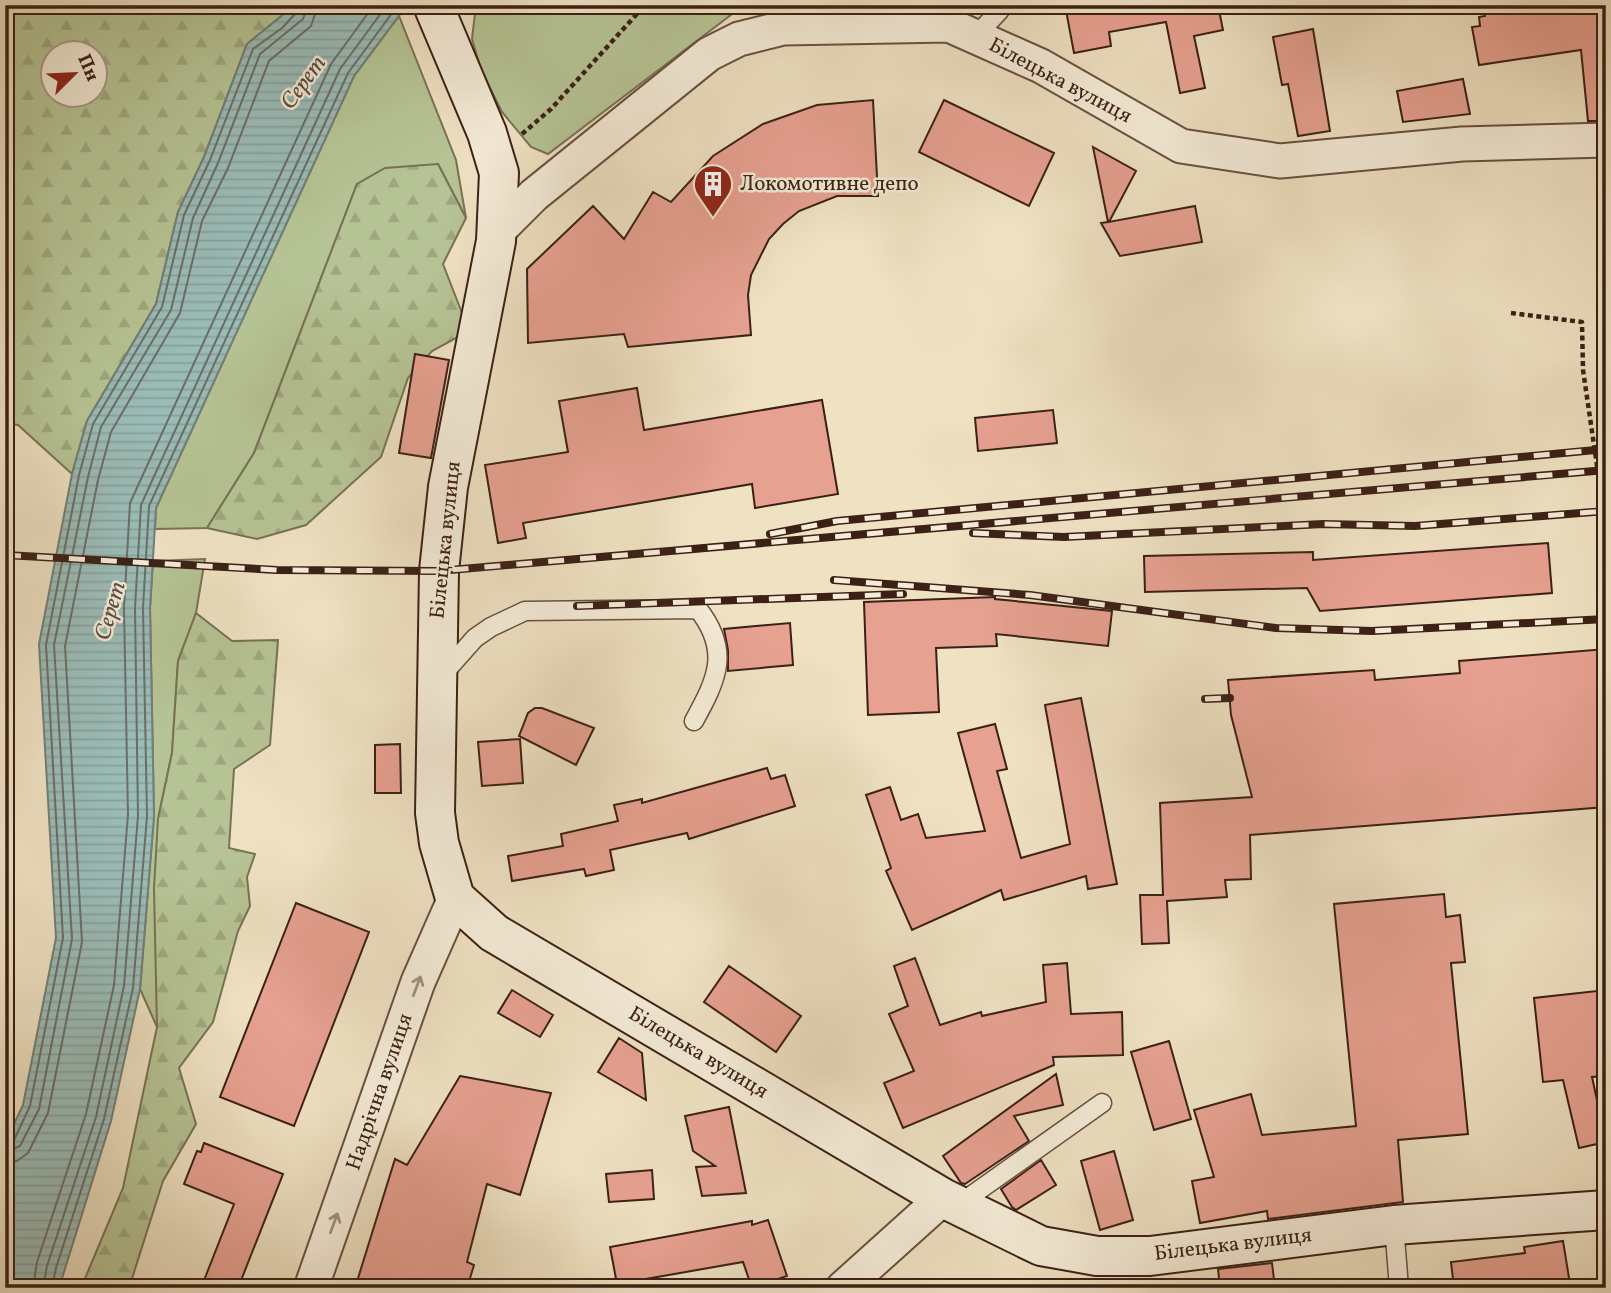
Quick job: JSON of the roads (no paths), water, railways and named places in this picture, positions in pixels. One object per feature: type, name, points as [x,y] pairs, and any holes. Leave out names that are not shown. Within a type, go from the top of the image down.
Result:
[{"type":"street","name":"Білецька вулиця","points":[[433,5],[491,145],[499,192],[496,233],[448,487],[439,571],[435,782],[439,843],[455,898],[494,933],[951,1202],[1041,1246],[1097,1256],[1150,1256],[1394,1225],[1606,1210]]},
{"type":"street","name":"Білецька вулиця","points":[[496,233],[534,195],[699,62],[739,39],[783,28],[949,25],[1041,66],[1181,146],[1280,161],[1462,144],[1606,140]]},
{"type":"street","name":"Надрічна вулиця","points":[[311,1288],[418,982],[455,898]]},
{"type":"street","points":[[843,1288],[951,1202]]},
{"type":"lane","points":[[975,37],[1000,10],[1000,5]]},
{"type":"lane","points":[[436,682],[475,638],[491,626],[526,611],[698,609],[711,626],[718,664],[717,675],[694,720]]},
{"type":"lane","points":[[951,1202],[1102,1103]]},
{"type":"lane","points":[[1394,1225],[1399,1288]]},
{"type":"water","name":"Серет","points":[[295,5],[407,5],[354,76],[156,508],[150,608],[154,816],[140,989],[111,1121],[59,1288],[5,1288],[5,1143],[23,1105],[56,938],[39,644],[72,474],[87,421],[156,304],[178,212],[204,157],[247,44]]},
{"type":"railway","points":[[770,534],[837,521],[1606,449]]},
{"type":"railway","points":[[5,555],[277,570],[439,571],[1606,470]]},
{"type":"railway","points":[[973,533],[1064,537],[1323,524],[1415,526],[1606,511]]},
{"type":"railway","points":[[834,580],[1030,595],[1276,628],[1372,631],[1606,619]]},
{"type":"railway","points":[[577,606],[903,594]]},
{"type":"railway","points":[[1205,699],[1230,698]]},
{"type":"place","name":"Локомотивне депо","points":[[713,218]]}]
